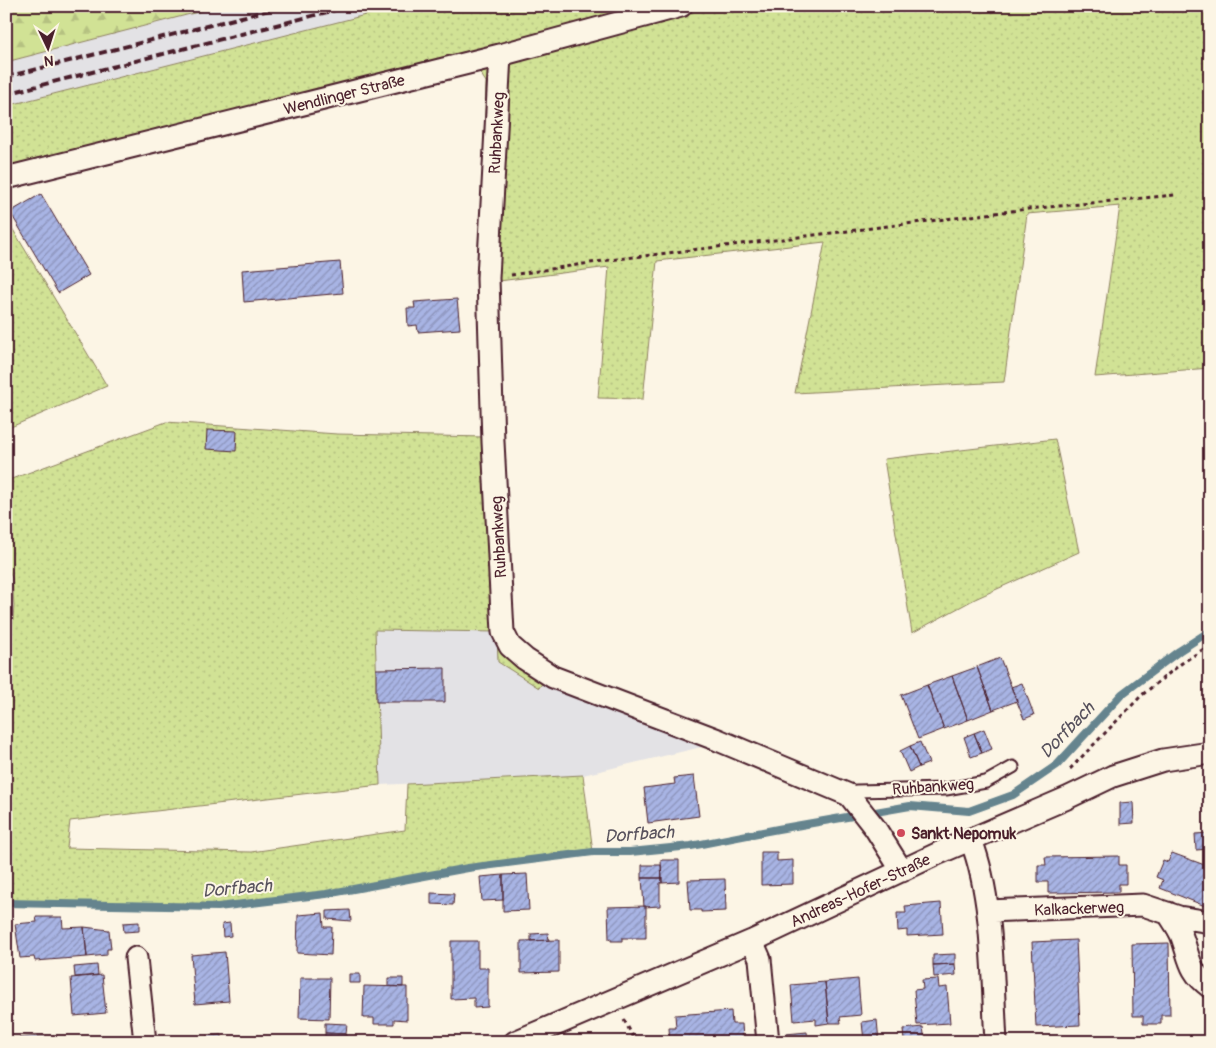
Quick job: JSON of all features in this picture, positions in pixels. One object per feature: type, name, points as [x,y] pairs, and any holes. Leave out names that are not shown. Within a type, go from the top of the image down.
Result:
[{"type":"street","name":"Wendlinger Straße","points":[[6,178],[500,55],[681,6]]},
{"type":"street","name":"Ruhbankweg","points":[[500,55],[488,278],[493,442],[503,632],[510,646],[525,659],[553,677],[718,740],[852,798],[875,828],[902,871]]},
{"type":"street","name":"Andreas-Hofer-Straße","points":[[515,1042],[752,942],[902,871],[1113,776],[1155,763],[1210,753]]},
{"type":"street","points":[[971,840],[980,862],[988,911],[996,1042]]},
{"type":"street","name":"Kalkackerweg","points":[[988,911],[1143,905],[1168,913],[1210,922]]},
{"type":"street","points":[[1168,913],[1181,935],[1190,962],[1198,978],[1210,987]]},
{"type":"street","points":[[752,942],[760,959],[768,1042]]},
{"type":"street","points":[[136,958],[145,1042]]},
{"type":"lane","name":"Ruhbankweg","points":[[852,798],[856,791],[946,788],[986,782],[1013,767]]},
{"type":"path","points":[[488,278],[610,260],[1009,211],[1175,195]]},
{"type":"path","points":[[1067,798],[1061,778],[1142,695],[1182,662],[1210,645]]},
{"type":"shaded area","points":[[221,6],[401,6],[6,106],[6,62]]},
{"type":"shaded area","points":[[374,630],[498,632],[540,688],[545,678],[710,745],[583,775],[380,785]]},
{"type":"green space","points":[[6,6],[221,6],[6,62]]},
{"type":"green space","points":[[401,6],[1210,6],[1210,368],[1095,377],[1120,206],[1027,214],[1004,382],[795,393],[825,242],[657,261],[643,399],[598,398],[609,267],[499,281],[500,437],[511,625],[515,638],[545,679],[539,688],[498,662],[497,632],[375,630],[380,785],[70,821],[67,848],[251,852],[405,830],[407,784],[583,775],[593,852],[468,868],[326,894],[218,907],[6,903],[6,652],[11,642],[14,606],[12,578],[6,564],[6,481],[166,422],[337,434],[485,437],[479,281],[486,82],[475,65],[6,185],[6,106]]},
{"type":"green space","points":[[6,218],[107,386],[6,429]]},
{"type":"green space","points":[[1055,439],[1079,552],[975,599],[912,633],[884,459]]},
{"type":"building","points":[[41,194],[89,275],[58,293],[10,212]]},
{"type":"building","points":[[340,262],[343,293],[244,302],[242,270]]},
{"type":"building","points":[[457,299],[460,329],[418,332],[417,325],[408,326],[407,308],[415,308],[414,302]]},
{"type":"building","points":[[207,430],[237,431],[236,451],[206,449]]},
{"type":"building","points":[[1000,658],[1017,701],[993,710],[977,667]]},
{"type":"building","points":[[977,667],[993,710],[968,720],[952,676]]},
{"type":"building","points":[[445,668],[445,702],[376,702],[376,669]]},
{"type":"building","points":[[952,676],[968,720],[944,729],[927,685]]},
{"type":"building","points":[[1022,683],[1034,715],[1024,719],[1011,687]]},
{"type":"building","points":[[927,685],[944,729],[918,739],[901,695]]},
{"type":"building","points":[[984,729],[992,749],[982,753],[974,733]]},
{"type":"building","points":[[974,733],[982,753],[971,757],[964,737]]},
{"type":"building","points":[[920,742],[929,763],[919,767],[910,746]]},
{"type":"building","points":[[910,746],[919,767],[909,772],[900,751]]},
{"type":"building","points":[[694,776],[699,816],[648,823],[644,788],[675,784],[674,778]]},
{"type":"building","points":[[1133,802],[1134,823],[1120,824],[1120,803]]},
{"type":"building","points":[[1210,833],[1210,849],[1196,850],[1195,834]]},
{"type":"building","points":[[761,852],[777,852],[777,861],[793,860],[793,884],[761,885]]},
{"type":"building","points":[[1172,853],[1210,867],[1210,908],[1160,888],[1163,880],[1156,877],[1163,860],[1168,862]]},
{"type":"building","points":[[1119,856],[1119,865],[1126,865],[1126,884],[1119,884],[1119,892],[1048,893],[1048,882],[1038,882],[1038,865],[1046,865],[1045,857]]},
{"type":"building","points":[[661,860],[679,860],[679,882],[662,883]]},
{"type":"building","points":[[642,865],[661,865],[662,878],[642,878]]},
{"type":"building","points":[[527,874],[529,910],[503,911],[503,875]]},
{"type":"building","points":[[503,875],[503,900],[482,901],[480,877]]},
{"type":"building","points":[[642,878],[662,878],[662,883],[660,883],[660,906],[644,907]]},
{"type":"building","points":[[725,879],[726,911],[701,912],[701,910],[690,910],[688,880]]},
{"type":"building","points":[[431,893],[454,894],[453,905],[431,904]]},
{"type":"building","points":[[941,903],[943,934],[907,936],[907,930],[898,931],[897,913],[906,913],[905,906]]},
{"type":"building","points":[[646,906],[646,938],[622,938],[622,941],[611,941],[611,938],[609,939],[608,907]]},
{"type":"building","points":[[350,910],[351,921],[327,919],[327,911]]},
{"type":"building","points":[[323,913],[324,927],[332,927],[331,955],[297,953],[298,915]]},
{"type":"building","points":[[36,917],[62,917],[63,928],[84,927],[87,957],[35,961],[34,957],[20,958],[15,924],[37,922]]},
{"type":"building","points":[[139,922],[139,931],[124,932],[123,923]]},
{"type":"building","points":[[230,923],[231,936],[223,937],[222,924]]},
{"type":"building","points":[[84,927],[109,930],[111,949],[107,949],[107,955],[87,957]]},
{"type":"building","points":[[548,933],[549,940],[531,941],[531,934]]},
{"type":"building","points":[[559,940],[559,972],[521,973],[521,941]]},
{"type":"building","points":[[1076,940],[1080,1025],[1036,1027],[1032,942]]},
{"type":"building","points":[[451,941],[478,941],[478,968],[488,968],[488,1007],[474,1008],[474,998],[451,999]]},
{"type":"building","points":[[1169,943],[1170,1015],[1161,1015],[1161,1024],[1143,1024],[1143,1016],[1133,1016],[1132,944]]},
{"type":"building","points":[[225,952],[229,1001],[195,1004],[191,955]]},
{"type":"building","points":[[955,954],[955,964],[933,965],[933,955]]},
{"type":"building","points":[[955,964],[956,975],[934,977],[933,965]]},
{"type":"building","points":[[97,965],[98,975],[75,977],[74,967]]},
{"type":"building","points":[[349,974],[360,974],[360,983],[349,983]]},
{"type":"building","points":[[102,975],[106,1013],[74,1016],[71,978]]},
{"type":"building","points":[[300,978],[330,978],[329,1019],[299,1018]]},
{"type":"building","points":[[388,978],[403,978],[403,987],[388,986]]},
{"type":"building","points":[[858,979],[861,1015],[840,1017],[841,1023],[829,1023],[825,982]]},
{"type":"building","points":[[938,979],[939,988],[947,987],[950,1023],[917,1025],[914,990],[923,989],[922,980]]},
{"type":"building","points":[[825,982],[829,1023],[816,1025],[816,1019],[794,1021],[791,985]]},
{"type":"building","points":[[364,986],[407,987],[407,1020],[394,1019],[394,1024],[374,1024],[374,1018],[363,1018]]},
{"type":"building","points":[[731,1011],[732,1024],[742,1024],[743,1038],[731,1039],[731,1042],[670,1042],[669,1028],[676,1028],[675,1015]]},
{"type":"building","points":[[877,1020],[879,1042],[859,1042],[864,1041],[862,1022]]},
{"type":"building","points":[[325,1023],[347,1024],[346,1034],[325,1033]]},
{"type":"building","points":[[923,1027],[925,1041],[904,1042],[903,1029]]},
{"type":"building","points":[[807,1032],[808,1042],[787,1042],[786,1034]]},
{"type":"building","points":[[325,1033],[346,1034],[346,1042],[325,1042]]},
{"type":"building","points":[[222,1035],[222,1042],[208,1042],[206,1040],[206,1036]]},
{"type":"building","points":[[45,1036],[46,1042],[14,1042],[13,1038]]},
{"type":"waterway","name":"Dorfbach","points":[[6,903],[218,907],[326,894],[468,868],[593,852],[630,852],[691,846],[910,806],[969,811],[1013,795],[1057,765],[1122,694],[1179,651],[1210,631]]},
{"type":"railway","points":[[6,77],[285,6]]},
{"type":"railway","points":[[6,94],[351,6]]},
{"type":"place","name":"Sankt Nepomuk","points":[[901,833]]}]
